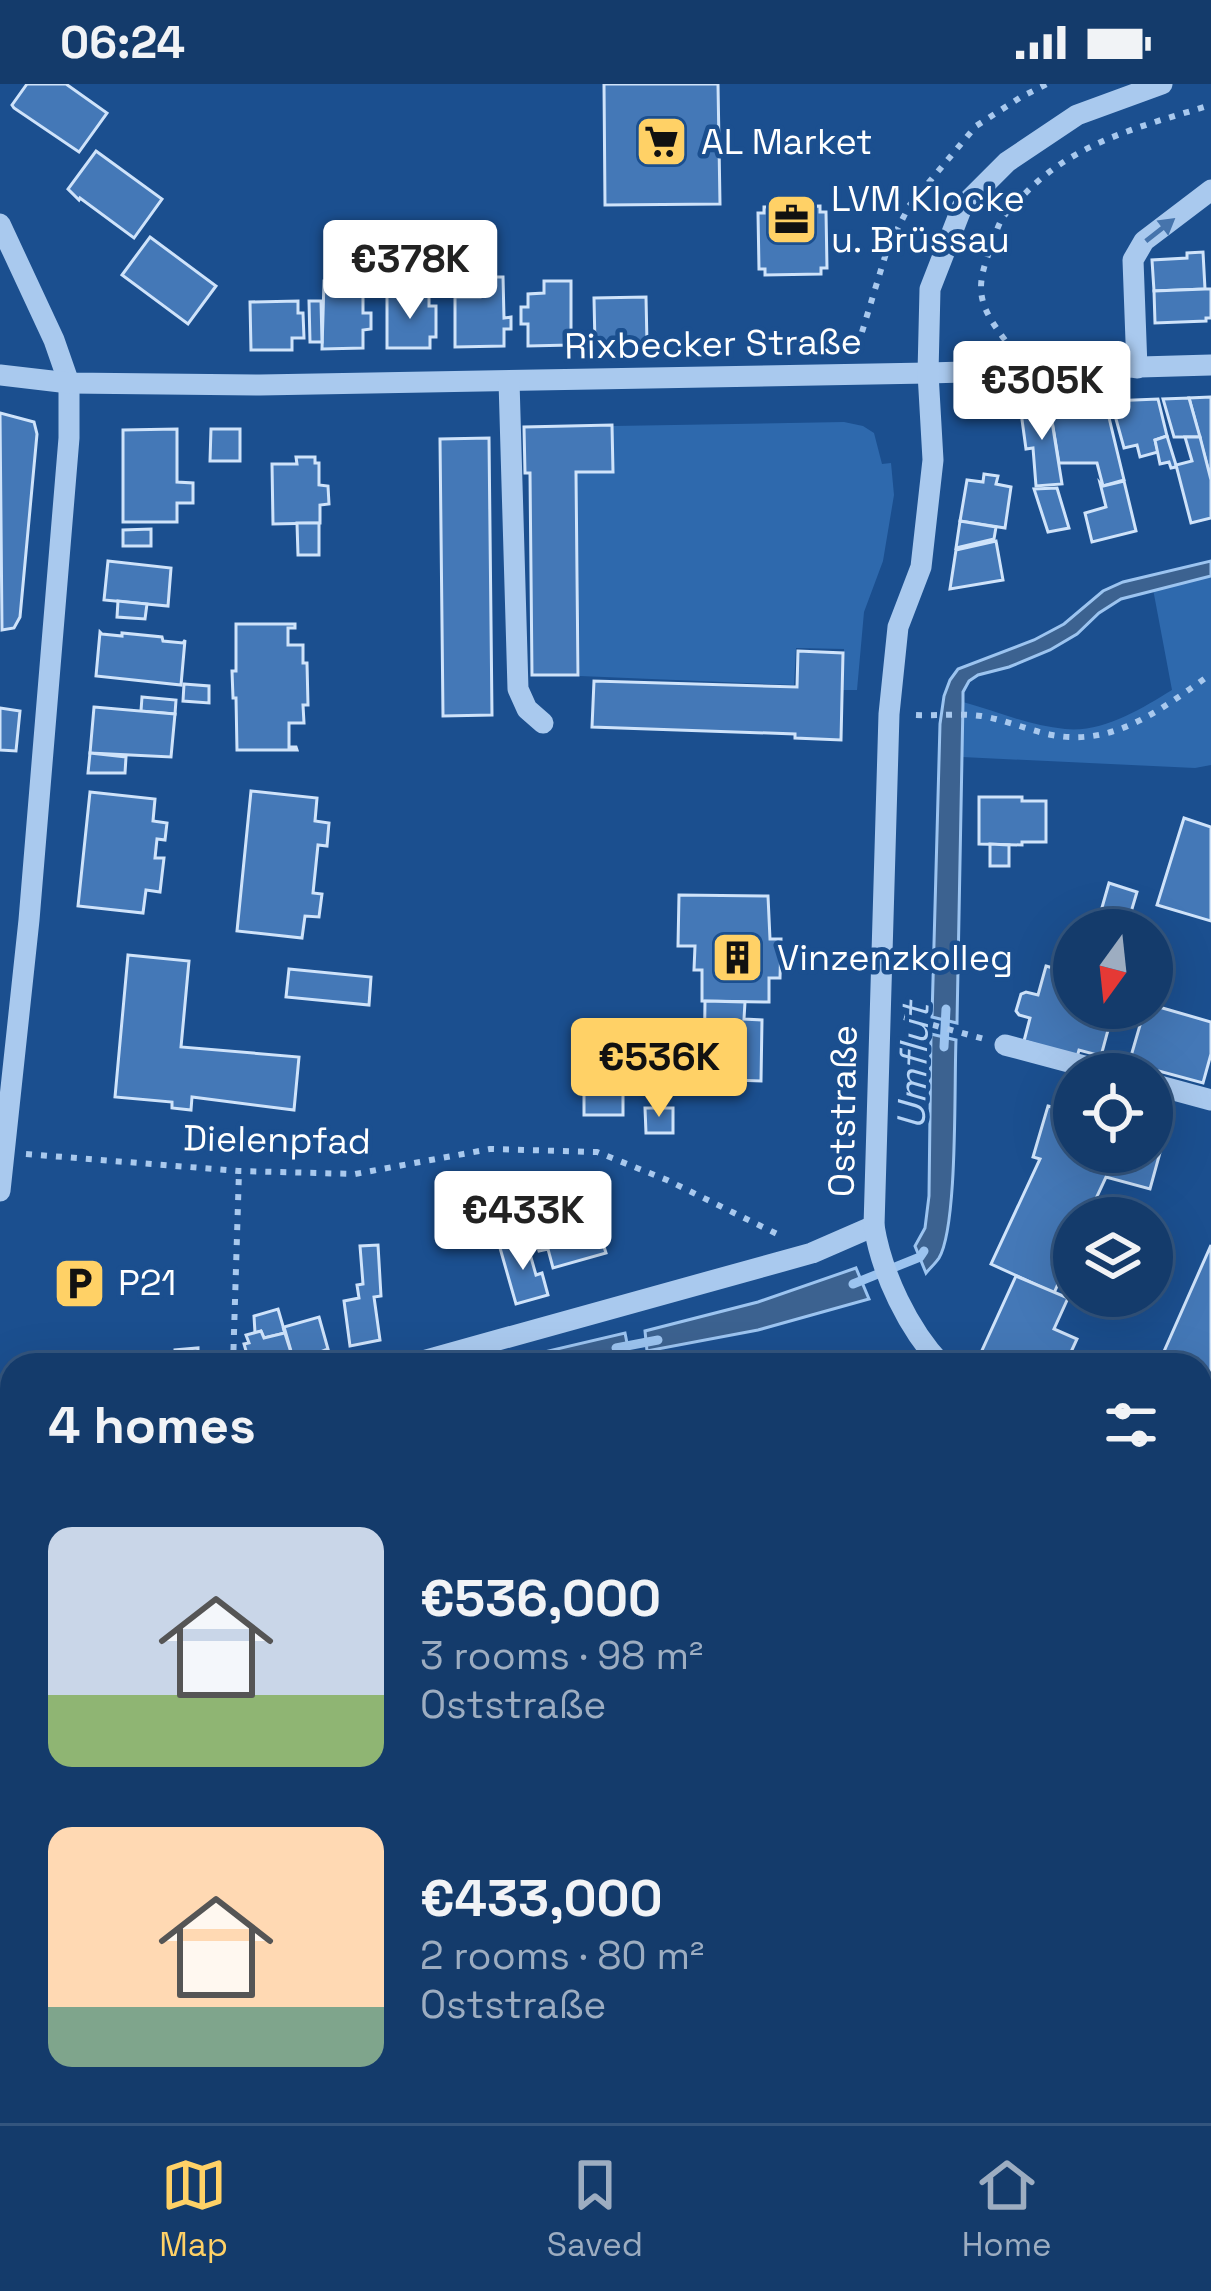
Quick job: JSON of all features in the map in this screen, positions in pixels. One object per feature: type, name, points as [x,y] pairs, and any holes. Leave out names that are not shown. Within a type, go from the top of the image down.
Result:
[{"type":"street","name":"Oststraße","points":[[450,1353],[812,1253],[874,1226],[889,713],[898,627],[921,567],[933,460],[929,289],[962,207],[1007,162],[1077,115],[1162,84]]},
{"type":"street","points":[[1137,368],[1133,260],[1144,241],[1211,190]]},
{"type":"street","points":[[0,224],[69,383],[69,438],[29,920],[2,1170]]},
{"type":"street","name":"Rixbecker Straße","points":[[0,375],[69,383],[205,386],[1211,365]]},
{"type":"street","points":[[509,381],[518,689],[527,709],[543,722]]},
{"type":"street","points":[[1005,1045],[1053,1058]]},
{"type":"street","points":[[1173,1090],[1211,1100]]},
{"type":"street","points":[[874,1226],[878,1252],[931,1353]]},
{"type":"path","points":[[862,332],[887,250],[909,206],[976,127],[1047,84]]},
{"type":"path","points":[[1006,340],[984,312],[981,292],[986,259],[1002,219],[1039,178],[1067,157],[1211,105]]},
{"type":"path","points":[[934,716],[974,715],[1060,736],[1103,736],[1141,722],[1211,674]]},
{"type":"path","points":[[911,1019],[976,1037]]},
{"type":"path","name":"Dielenpfad","points":[[2,1170],[355,1174],[490,1149],[597,1152],[724,1207],[812,1253]]},
{"type":"path","points":[[232,1353],[239,1171]]},
{"type":"shaded area","points":[[844,422],[874,433],[882,464],[891,463],[894,495],[883,561],[864,612],[857,690],[843,690],[844,649],[796,648],[794,685],[580,676],[577,473],[613,473],[613,426]]},
{"type":"shaded area","points":[[1211,561],[1211,576],[1121,599],[1050,650],[969,681],[963,692],[957,1023],[932,1017],[940,724],[950,680],[958,669],[1064,624],[1103,591]]},
{"type":"shaded area","points":[[1211,576],[1211,765],[962,757],[963,702],[1039,725],[1079,729],[1121,718],[1172,690],[1153,589]]},
{"type":"shaded area","points":[[931,1034],[956,1040],[955,1120],[945,1241],[926,1273],[915,1246],[925,1228],[929,1196]]},
{"type":"shaded area","points":[[856,1268],[869,1299],[758,1330],[647,1351],[645,1331],[758,1302]]},
{"type":"shaded area","points":[[625,1333],[629,1353],[540,1353]]},
{"type":"building","points":[[27,84],[66,84],[107,113],[79,152],[14,108]]},
{"type":"building","name":"AL Market","points":[[604,84],[718,84],[720,204],[605,205]]},
{"type":"building","points":[[96,151],[162,199],[134,238],[68,189]]},
{"type":"building","points":[[820,206],[820,212],[826,212],[827,268],[821,268],[821,274],[765,275],[765,269],[759,269],[758,213],[764,213],[764,207]]},
{"type":"building","points":[[150,237],[216,286],[188,324],[122,275]]},
{"type":"building","points":[[1203,252],[1205,289],[1154,291],[1152,260]]},
{"type":"building","points":[[480,277],[503,277],[504,318],[511,317],[511,329],[504,329],[504,346],[455,347],[455,297],[480,297]]},
{"type":"building","points":[[351,280],[351,294],[363,294],[363,313],[371,313],[371,329],[363,330],[363,348],[322,349],[324,281]]},
{"type":"building","points":[[544,281],[571,281],[571,345],[528,346],[528,324],[521,324],[521,307],[528,307],[528,294],[544,293]]},
{"type":"building","points":[[1211,289],[1211,318],[1155,323],[1154,291]]},
{"type":"building","points":[[387,296],[429,296],[429,306],[436,306],[436,337],[430,337],[430,348],[387,348]]},
{"type":"building","points":[[646,297],[647,344],[595,345],[594,298]]},
{"type":"building","points":[[298,301],[304,338],[292,338],[292,350],[251,350],[250,302]]},
{"type":"building","points":[[309,301],[321,301],[322,342],[310,342]]},
{"type":"building","points":[[1211,397],[1211,480],[1189,398]]},
{"type":"building","points":[[1189,398],[1200,437],[1174,437],[1163,399]]},
{"type":"building","points":[[1158,399],[1167,436],[1155,440],[1158,452],[1140,457],[1137,445],[1124,448],[1111,401]]},
{"type":"building","points":[[1105,401],[1124,480],[1103,486],[1097,463],[1059,463],[1049,403]]},
{"type":"building","points":[[1049,403],[1062,484],[1036,486],[1033,448],[1026,449],[1020,405]]},
{"type":"building","points":[[0,413],[34,422],[37,434],[20,617],[14,628],[2,630]]},
{"type":"building","points":[[612,425],[613,472],[576,472],[578,675],[532,675],[530,473],[525,473],[524,427]]},
{"type":"building","points":[[177,429],[177,482],[193,483],[193,503],[177,503],[177,522],[123,522],[123,430]]},
{"type":"building","points":[[211,429],[240,429],[240,461],[210,461]]},
{"type":"building","points":[[1167,436],[1176,467],[1171,468],[1169,462],[1160,464],[1155,440]]},
{"type":"building","points":[[1185,437],[1200,437],[1211,480],[1211,518],[1191,523],[1176,465],[1192,461]]},
{"type":"building","points":[[489,438],[492,715],[443,716],[440,439]]},
{"type":"building","points":[[296,457],[315,457],[319,485],[328,486],[329,504],[320,505],[320,523],[273,524],[272,464],[297,464]]},
{"type":"building","points":[[984,474],[998,476],[996,484],[1011,487],[1005,528],[960,521],[967,480],[983,482]]},
{"type":"building","points":[[1124,481],[1136,531],[1092,542],[1085,513],[1106,507],[1100,483]]},
{"type":"building","points":[[1057,488],[1069,528],[1048,532],[1034,489]]},
{"type":"building","points":[[960,521],[996,527],[994,539],[956,548]]},
{"type":"building","points":[[297,523],[319,523],[319,555],[298,555]]},
{"type":"building","points":[[151,529],[151,546],[123,546],[123,530]]},
{"type":"building","points":[[996,541],[1003,580],[950,589],[956,550]]},
{"type":"building","points":[[108,561],[171,568],[168,606],[104,600]]},
{"type":"building","points":[[118,601],[147,604],[145,619],[117,617]]},
{"type":"building","points":[[236,624],[295,624],[288,628],[288,645],[303,645],[308,705],[303,705],[304,723],[289,723],[289,747],[297,750],[237,750],[232,671],[236,671]]},
{"type":"building","points":[[100,632],[185,640],[181,685],[96,676]]},
{"type":"building","points":[[798,651],[843,653],[841,740],[592,727],[594,681],[797,687]]},
{"type":"building","points":[[184,684],[209,686],[209,703],[183,701]]},
{"type":"building","points":[[142,697],[176,700],[175,714],[141,711]]},
{"type":"building","points":[[94,707],[175,714],[171,757],[90,753]]},
{"type":"building","points":[[0,708],[20,711],[16,751],[0,750]]},
{"type":"building","points":[[90,753],[126,757],[125,773],[88,773]]},
{"type":"building","points":[[251,791],[317,798],[315,821],[329,823],[327,846],[318,845],[313,893],[322,894],[319,917],[305,916],[302,938],[237,931]]},
{"type":"building","points":[[90,792],[155,799],[153,821],[167,823],[165,840],[157,839],[155,858],[164,858],[160,892],[146,890],[143,913],[78,906]]},
{"type":"building","points":[[979,797],[1046,801],[1046,842],[979,844]]},
{"type":"building","points":[[1184,818],[1211,827],[1211,921],[1157,905]]},
{"type":"building","points":[[990,844],[1009,845],[1009,866],[990,866]]},
{"type":"building","points":[[1109,883],[1137,892],[1132,909],[1102,909]]},
{"type":"building","name":"Vinzenzkolleg","points":[[679,895],[768,896],[770,939],[781,939],[780,978],[769,978],[769,1002],[702,1001],[702,970],[694,970],[695,946],[678,946]]},
{"type":"building","points":[[128,955],[189,961],[181,1047],[299,1057],[294,1110],[192,1097],[191,1110],[172,1108],[172,1102],[115,1097]]},
{"type":"building","points":[[1046,966],[1053,968],[1053,1029],[1108,1029],[1102,1053],[1064,1053],[1024,1041],[1030,1018],[1016,1011],[1021,994],[1038,995]]},
{"type":"building","points":[[289,969],[371,977],[369,1005],[286,997]]},
{"type":"building","points":[[705,1001],[745,1002],[744,1019],[762,1020],[761,1081],[704,1079]]},
{"type":"building","points":[[1173,1011],[1211,1022],[1211,1054],[1203,1083],[1173,1075],[1173,1053],[1132,1053],[1139,1029],[1173,1029]]},
{"type":"building","points":[[584,1022],[616,1022],[616,1086],[623,1086],[623,1115],[584,1115]]},
{"type":"building","points":[[1048,1106],[1053,1107],[1053,1173],[1154,1173],[1150,1189],[1106,1177],[1097,1197],[1053,1197],[1053,1293],[991,1264],[1040,1159],[1033,1157]]},
{"type":"building","points":[[645,1108],[673,1108],[673,1133],[646,1133]]},
{"type":"building","points":[[595,1201],[606,1253],[553,1268],[548,1249],[539,1251],[529,1220]]},
{"type":"building","points":[[526,1240],[536,1275],[542,1273],[548,1295],[516,1304],[500,1248]]},
{"type":"building","points":[[378,1245],[381,1296],[374,1297],[380,1340],[350,1346],[344,1301],[359,1298],[357,1285],[363,1284],[360,1246]]},
{"type":"building","points":[[1211,1245],[1211,1353],[1163,1353]]},
{"type":"building","points":[[1016,1276],[1053,1292],[1053,1317],[1059,1317],[1054,1329],[1077,1339],[1071,1353],[981,1353]]},
{"type":"building","points":[[278,1309],[285,1333],[264,1338],[261,1331],[255,1333],[254,1316]]},
{"type":"building","points":[[319,1317],[328,1349],[292,1353],[284,1327]]},
{"type":"building","points":[[261,1331],[264,1338],[285,1333],[291,1353],[247,1353],[246,1335]]},
{"type":"building","points":[[198,1348],[198,1353],[175,1353]]},
{"type":"waterway","name":"Umflut","points":[[944,1047],[946,1009]]},
{"type":"waterway","name":"Umflut","points":[[853,1284],[920,1257],[924,1251]]},
{"type":"waterway","name":"Umflut","points":[[616,1348],[658,1340]]},
{"type":"place","name":"AL Market","points":[[662,142]]},
{"type":"place","name":"LVM Klocke u. Brüssau","points":[[792,220]]},
{"type":"place","name":"Vinzenzkolleg","points":[[738,958]]},
{"type":"place","name":"P21","points":[[79,1283]]}]
